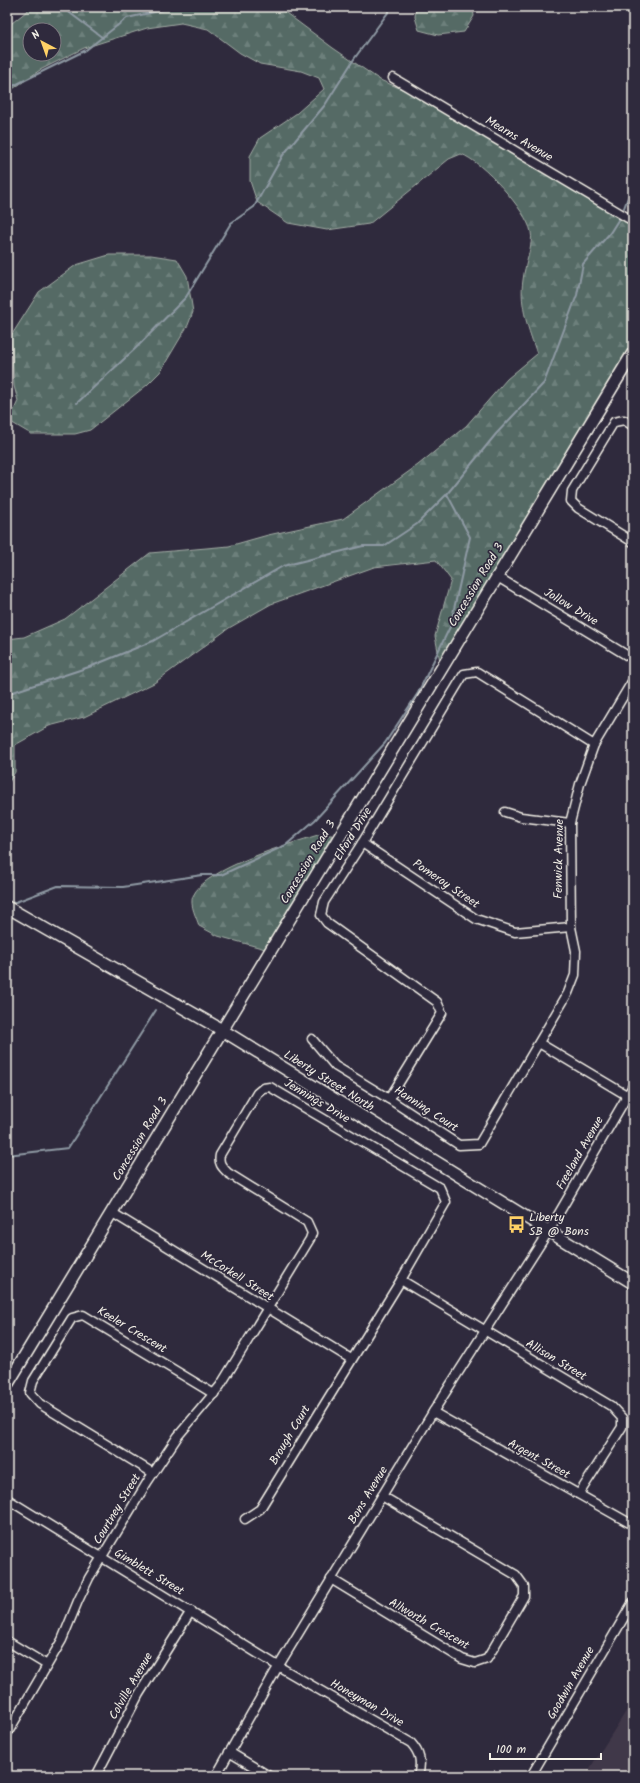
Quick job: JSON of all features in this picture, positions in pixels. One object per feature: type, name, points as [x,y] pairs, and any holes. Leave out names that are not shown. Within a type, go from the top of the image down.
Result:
[{"type":"street","name":"Mearns Avenue","points":[[393,78],[633,221]]},
{"type":"street","name":"Concession Road 3","points":[[7,1385],[496,576],[633,353]]},
{"type":"street","points":[[633,426],[624,420],[614,422],[572,491],[571,501],[578,508],[633,542]]},
{"type":"street","name":"Jollow Drive","points":[[496,576],[633,659]]},
{"type":"street","name":"Elford Drive","points":[[389,1099],[442,1013],[436,1002],[327,923],[321,915],[324,902],[362,843],[464,674],[476,672],[594,745]]},
{"type":"street","name":"Fenwick Avenue","points":[[539,1043],[568,993],[575,975],[576,951],[571,927],[570,823],[580,784],[594,745],[633,680]]},
{"type":"street","points":[[505,812],[521,817],[570,823]]},
{"type":"street","name":"Pomeroy Street","points":[[362,843],[476,919],[515,932],[571,927]]},
{"type":"street","name":"Liberty Street North","points":[[7,907],[222,1030],[548,1232],[633,1282]]},
{"type":"street","name":"Hanning Court","points":[[312,1039],[335,1066],[459,1145],[479,1144],[539,1043]]},
{"type":"street","points":[[539,1043],[630,1098]]},
{"type":"street","name":"Freeland Avenue","points":[[548,1232],[630,1098],[633,1086]]},
{"type":"street","name":"Jennings Drive","points":[[268,1309],[310,1239],[312,1233],[311,1227],[303,1219],[228,1173],[220,1165],[219,1160],[220,1154],[257,1093],[266,1087],[280,1092],[440,1188],[446,1202],[401,1280],[351,1360]]},
{"type":"street","name":"McCorkell Street","points":[[111,1212],[351,1360]]},
{"type":"street","name":"Bons Avenue","points":[[216,1776],[278,1666],[331,1579],[433,1412],[548,1232]]},
{"type":"street","name":"Allison Street","points":[[401,1280],[485,1332],[611,1406],[622,1418],[622,1427],[580,1494]]},
{"type":"street","name":"Courtney Street","points":[[7,1734],[62,1640],[83,1590],[153,1473],[178,1436],[214,1394],[268,1309]]},
{"type":"street","name":"Keeler Crescent","points":[[153,1473],[40,1404],[30,1393],[33,1380],[72,1318],[83,1314],[214,1394]]},
{"type":"street","name":"Brough Court","points":[[245,1519],[260,1508],[351,1360]]},
{"type":"street","name":"Argent Street","points":[[433,1412],[546,1478],[580,1494],[633,1525]]},
{"type":"street","name":"Allworth Crescent","points":[[331,1579],[462,1659],[475,1663],[487,1659],[524,1596],[524,1586],[516,1575],[382,1496]]},
{"type":"street","name":"Gimblett Street","points":[[7,1499],[278,1666]]},
{"type":"street","name":"Goodwin Avenue","points":[[531,1776],[633,1602]]},
{"type":"street","name":"Colville Avenue","points":[[96,1776],[139,1694],[191,1611]]},
{"type":"street","points":[[7,1641],[47,1665]]},
{"type":"street","name":"Honeyman Drive","points":[[278,1666],[411,1743],[419,1752],[421,1766],[418,1776]]},
{"type":"street","points":[[229,1752],[269,1776]]},
{"type":"shaded area","points":[[632,1702],[633,1776],[585,1776]]},
{"type":"green space","points":[[32,7],[278,7],[333,48],[380,80],[409,92],[568,177],[633,220],[633,351],[440,661],[435,636],[451,580],[436,560],[374,567],[271,604],[229,628],[154,683],[84,717],[49,726],[15,745],[15,772],[7,785],[7,639],[24,637],[65,619],[150,553],[229,546],[268,535],[343,519],[418,465],[466,426],[507,379],[537,354],[522,299],[523,280],[532,237],[528,223],[513,200],[491,176],[470,158],[461,154],[449,159],[369,224],[327,230],[288,223],[257,202],[250,181],[250,156],[260,138],[297,113],[324,89],[319,78],[301,71],[260,64],[240,53],[208,29],[181,23],[147,28],[84,48],[62,59],[62,22],[22,22],[22,62],[56,62],[40,70],[7,93],[7,27]]},
{"type":"green space","points":[[416,7],[473,7],[474,16],[464,32],[438,35],[419,30],[415,17]]},
{"type":"green space","points":[[109,255],[151,255],[177,259],[187,276],[193,312],[188,325],[160,372],[147,385],[90,430],[75,434],[31,434],[9,421],[18,401],[14,386],[11,336],[39,292],[76,265]]},
{"type":"green space","points":[[318,835],[332,835],[269,950],[218,936],[199,926],[192,903],[193,896],[201,886],[214,876],[249,858]]},
{"type":"waterway","points":[[62,7],[103,38]]},
{"type":"waterway","points":[[7,89],[86,50],[127,18],[177,7]]},
{"type":"waterway","points":[[77,403],[138,346],[186,297],[231,223],[254,207],[283,155],[325,105],[354,59],[392,7]]},
{"type":"waterway","points":[[624,208],[633,184]]},
{"type":"waterway","points":[[7,694],[92,666],[153,641],[283,566],[363,546],[384,546],[417,524],[447,494],[496,434],[544,383],[577,295],[583,264],[610,233],[620,217]]},
{"type":"waterway","points":[[13,903],[58,886],[123,887],[202,875],[221,875],[286,845],[315,820],[385,743],[418,693],[450,627],[470,537],[447,494]]},
{"type":"waterway","points":[[7,1155],[68,1148],[156,1010]]},
{"type":"place","name":"Liberty SB @ Bons","points":[[516,1224]]}]
